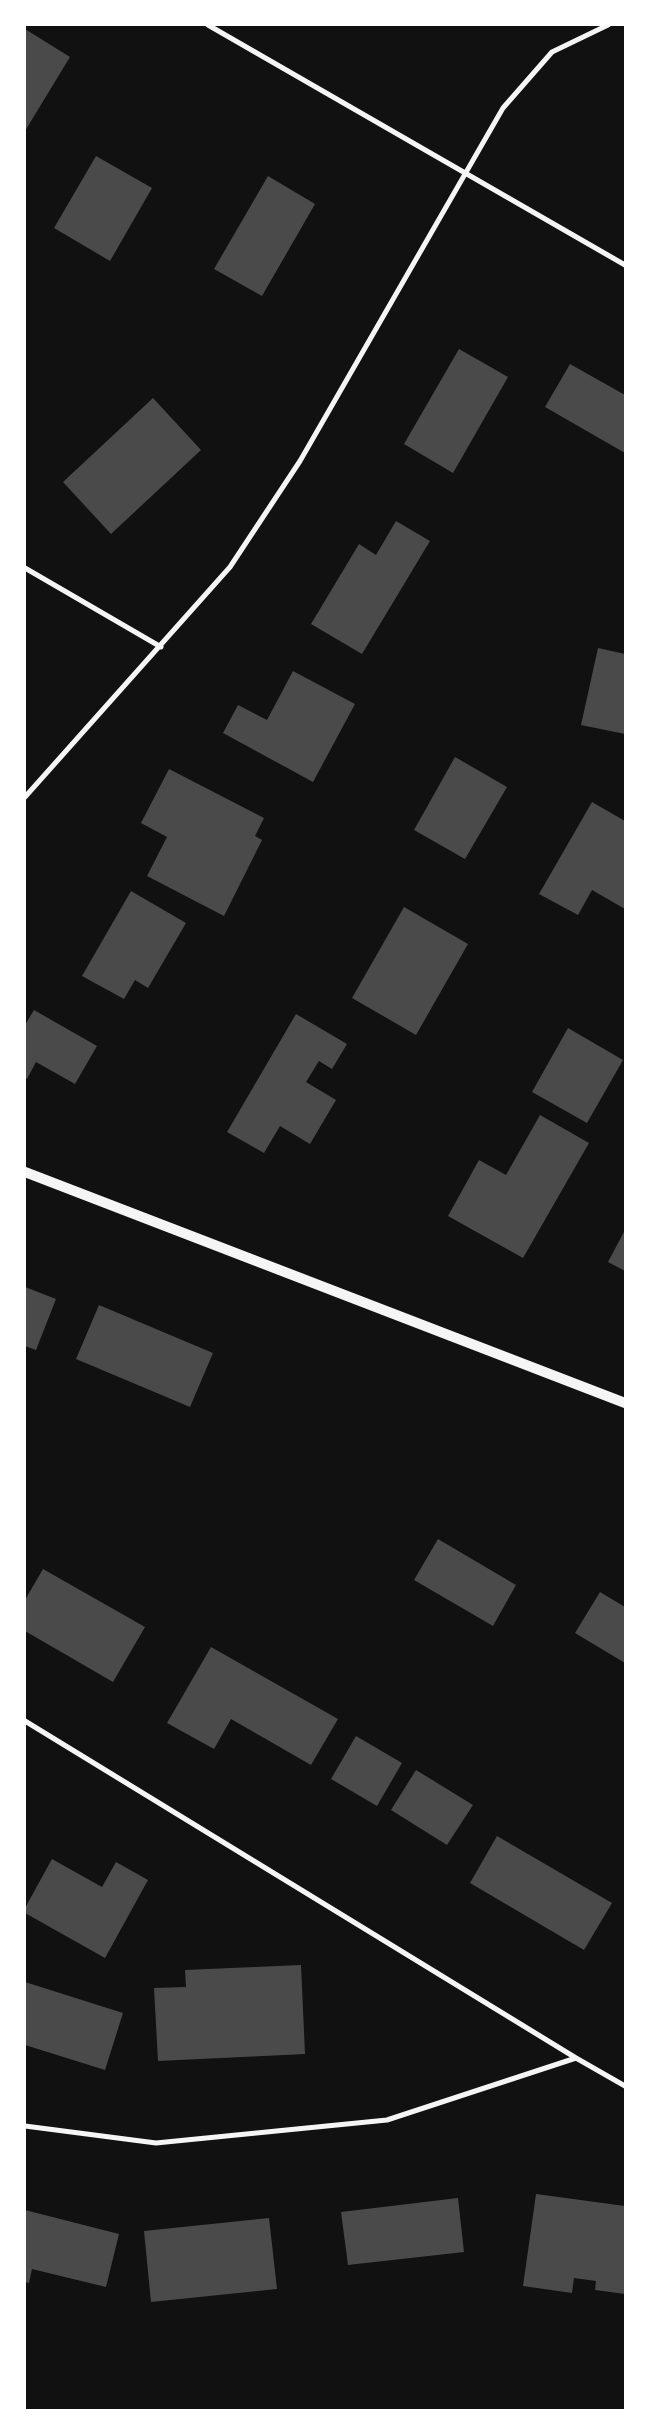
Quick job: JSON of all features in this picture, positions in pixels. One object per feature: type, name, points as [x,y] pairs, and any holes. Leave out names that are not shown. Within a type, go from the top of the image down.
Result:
[{"type":"main road","points":[[25,1172],[625,1404]]},
{"type":"street","points":[[208,25],[625,266]]},
{"type":"street","points":[[25,797],[161,647],[230,567],[300,461],[504,108],[552,52],[608,25]]},
{"type":"street","points":[[25,568],[161,647]]},
{"type":"street","points":[[25,1721],[576,2058],[625,2086]]},
{"type":"street","points":[[25,2126],[156,2143],[387,2120],[576,2058]]},
{"type":"building","points":[[25,29],[70,57],[25,131]]},
{"type":"building","points":[[96,156],[152,188],[110,261],[54,228]]},
{"type":"building","points":[[268,176],[315,204],[262,296],[214,269]]},
{"type":"building","points":[[459,349],[508,377],[453,473],[404,444]]},
{"type":"building","points":[[570,364],[625,395],[625,453],[545,407]]},
{"type":"building","points":[[153,398],[201,450],[111,534],[63,482]]},
{"type":"building","points":[[396,521],[430,541],[362,654],[311,624],[359,544],[376,555]]},
{"type":"building","points":[[598,648],[625,654],[625,734],[581,725]]},
{"type":"building","points":[[293,671],[355,704],[313,782],[223,733],[238,705],[267,720]]},
{"type":"building","points":[[455,757],[507,787],[465,859],[414,830]]},
{"type":"building","points":[[169,769],[264,818],[255,836],[262,840],[224,916],[147,876],[167,837],[141,823]]},
{"type":"building","points":[[592,802],[625,821],[625,909],[592,890],[578,915],[539,894]]},
{"type":"building","points":[[131,891],[186,923],[148,988],[135,980],[124,999],[82,976]]},
{"type":"building","points":[[404,907],[468,944],[416,1035],[352,998]]},
{"type":"building","points":[[34,1010],[97,1046],[75,1084],[36,1062],[27,1079],[25,1078],[25,1025]]},
{"type":"building","points":[[296,1014],[347,1044],[332,1069],[319,1061],[306,1082],[336,1100],[310,1144],[280,1126],[264,1153],[227,1132]]},
{"type":"building","points":[[568,1028],[623,1060],[587,1123],[532,1092]]},
{"type":"building","points":[[540,1115],[589,1143],[523,1258],[448,1216],[479,1160],[506,1175]]},
{"type":"building","points":[[625,1230],[625,1271],[608,1262]]},
{"type":"building","points":[[25,1287],[56,1299],[36,1350],[25,1346]]},
{"type":"building","points":[[99,1305],[213,1353],[190,1407],[76,1359]]},
{"type":"building","points":[[438,1539],[516,1585],[493,1626],[414,1580]]},
{"type":"building","points":[[43,1569],[145,1627],[113,1682],[25,1631],[25,1600]]},
{"type":"building","points":[[600,1592],[625,1607],[625,1663],[575,1633]]},
{"type":"building","points":[[211,1647],[338,1719],[311,1765],[231,1719],[214,1749],[167,1723]]},
{"type":"building","points":[[356,1736],[402,1763],[377,1806],[331,1779]]},
{"type":"building","points":[[416,1770],[473,1805],[447,1845],[391,1810]]},
{"type":"building","points":[[497,1836],[612,1903],[584,1950],[470,1883]]},
{"type":"building","points":[[52,1859],[102,1887],[116,1862],[148,1880],[105,1958],[25,1913],[25,1908]]},
{"type":"building","points":[[301,1965],[305,2054],[158,2061],[154,1988],[186,1987],[185,1970]]},
{"type":"building","points":[[25,1982],[123,2013],[105,2070],[25,2045]]},
{"type":"building","points":[[536,2194],[625,2206],[625,2294],[595,2290],[596,2281],[574,2278],[572,2293],[523,2286]]},
{"type":"building","points":[[458,2198],[464,2252],[348,2265],[341,2212]]},
{"type":"building","points":[[25,2210],[119,2234],[106,2287],[32,2269],[29,2283],[25,2282]]},
{"type":"building","points":[[269,2218],[277,2289],[151,2302],[144,2231]]}]
